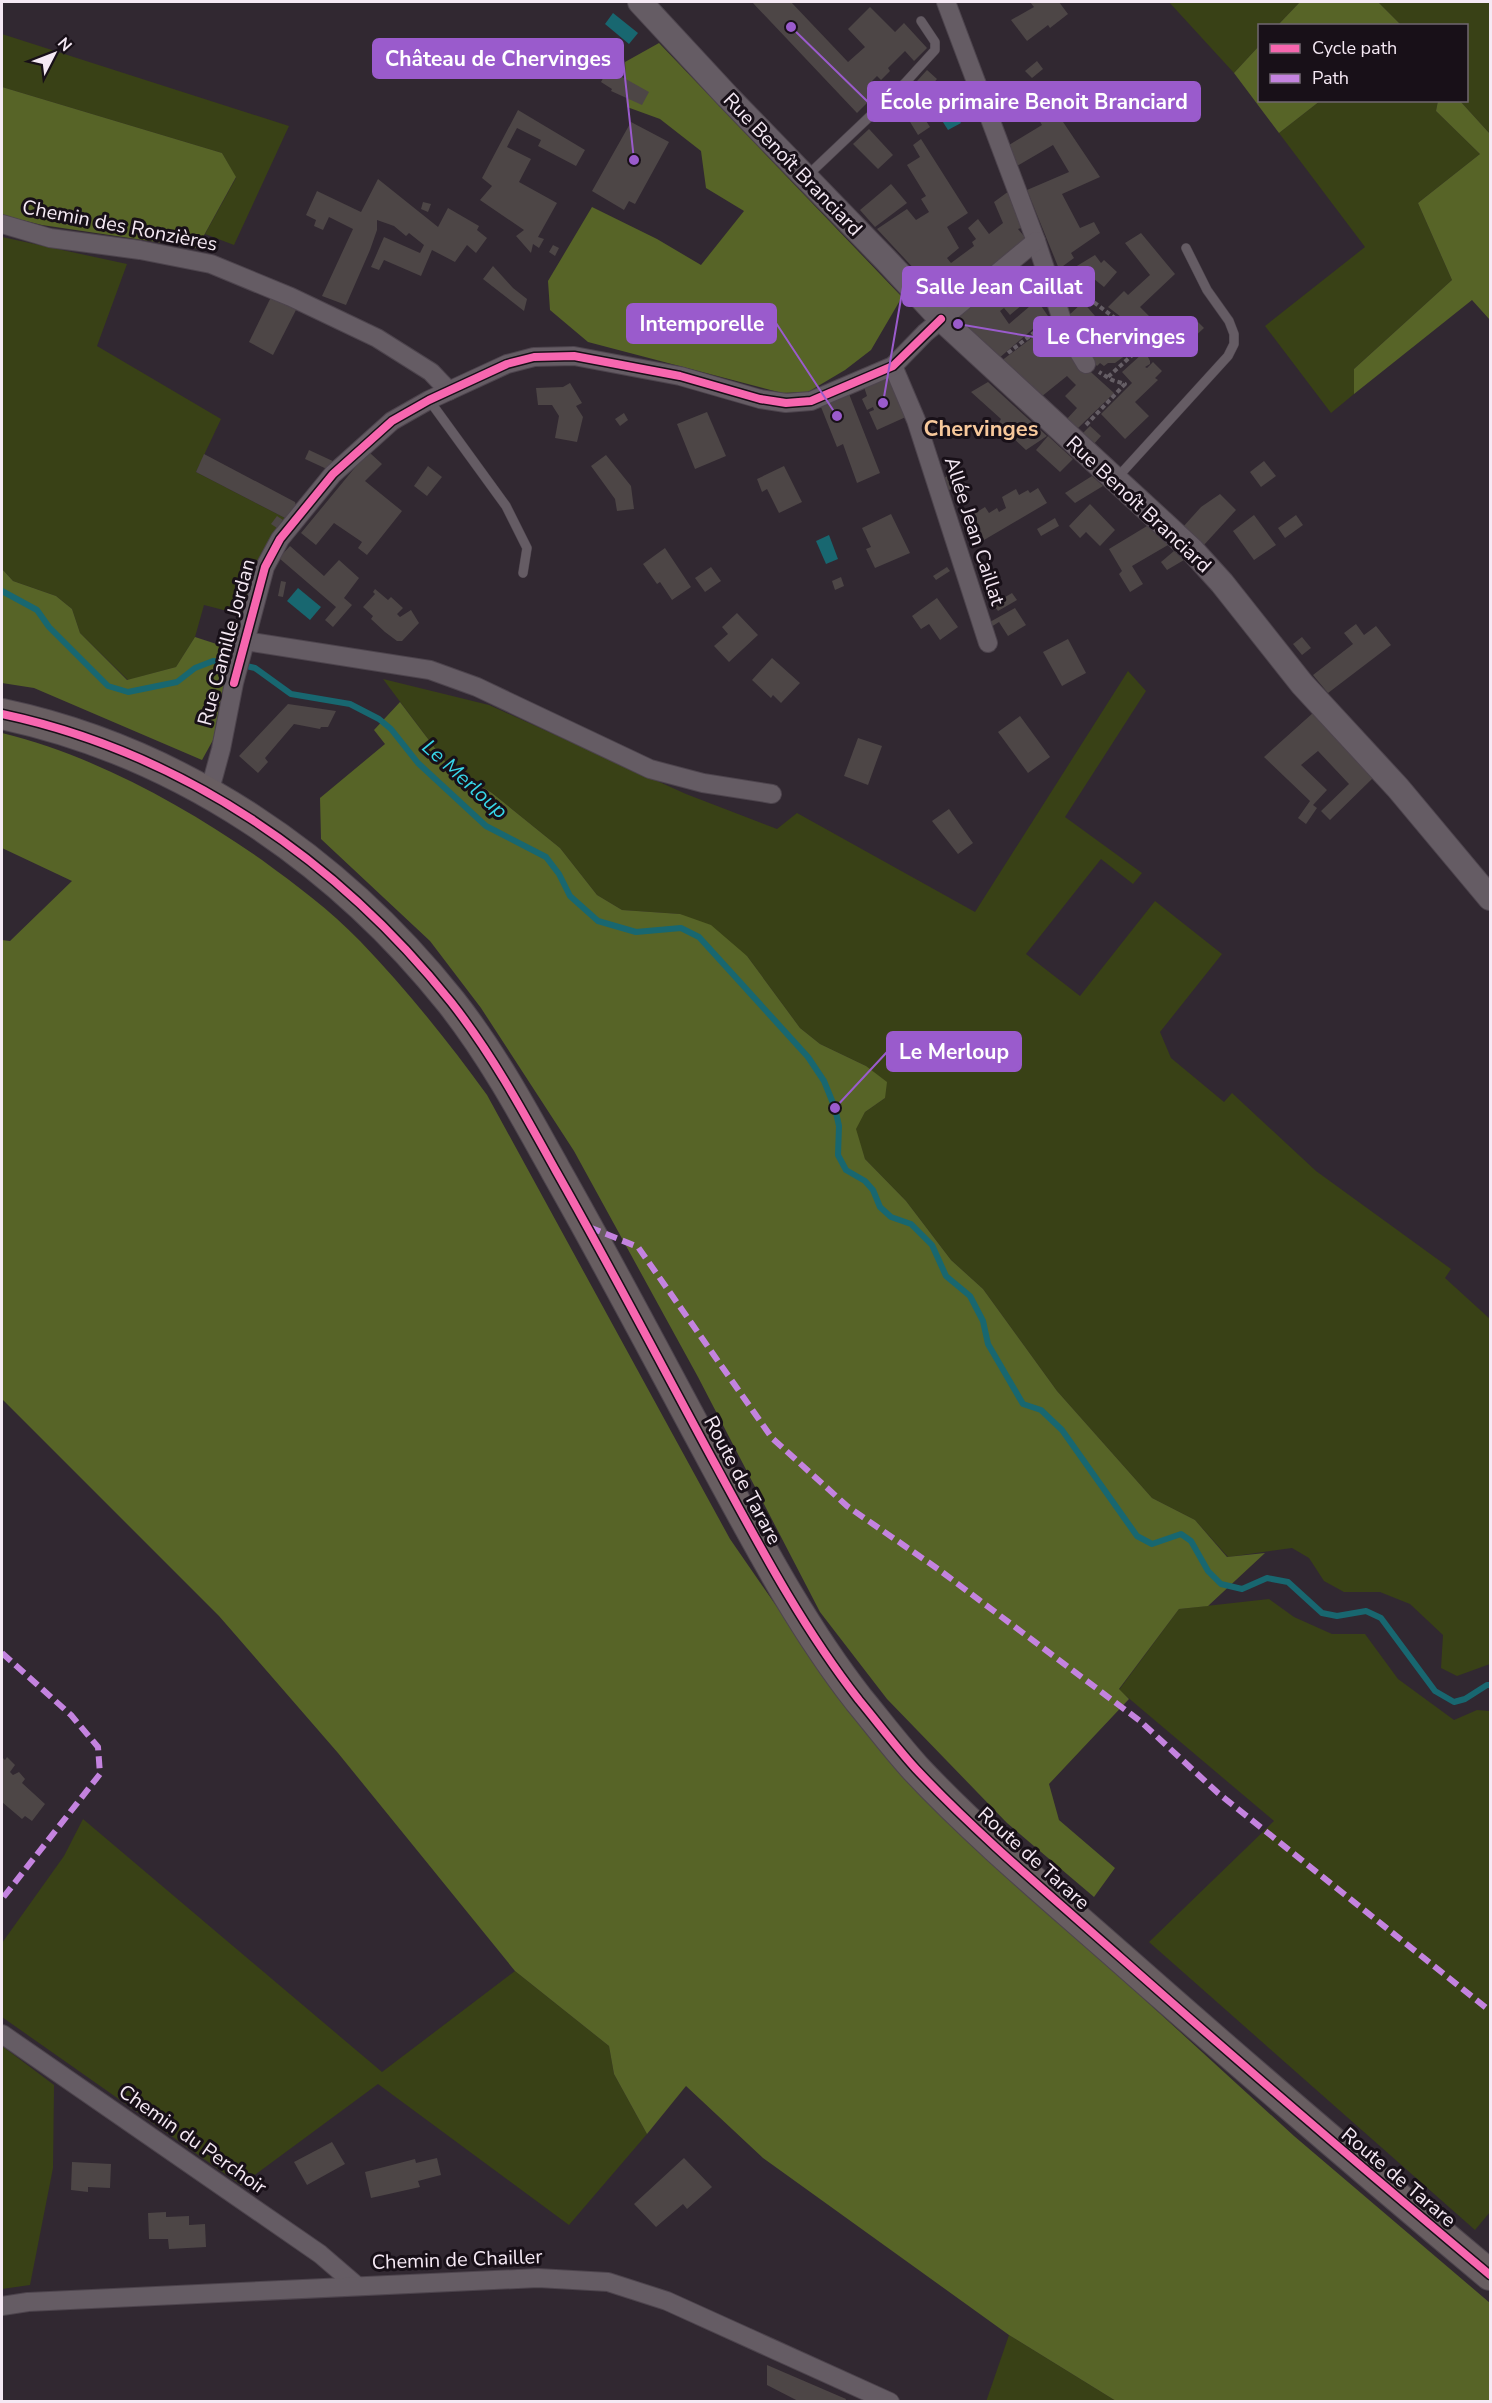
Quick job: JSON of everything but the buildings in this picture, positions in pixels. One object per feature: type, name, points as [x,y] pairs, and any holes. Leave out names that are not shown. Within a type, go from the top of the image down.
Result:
[{"type":"main road","name":"Route de Tarare","points":[[2,714],[46,724],[118,749],[209,793],[252,819],[319,867],[359,901],[397,940],[452,1003],[511,1089],[589,1227],[771,1569],[821,1649],[911,1764],[954,1808],[1285,2103],[1491,2275]]},
{"type":"street","points":[[946,2],[1036,241],[1065,329],[1086,363]]},
{"type":"street","name":"Rue Benoît Branciard","points":[[648,4],[805,178],[940,319],[1192,550],[1222,583],[1302,684],[1398,789],[1491,898]]},
{"type":"street","name":"Chemin des Ronzières","points":[[2,224],[50,238],[140,250],[211,264],[291,297],[377,338],[431,372],[449,391]]},
{"type":"street","name":"Rue Camille Jordan","points":[[209,793],[221,748],[234,682],[266,567],[280,540],[305,506],[333,474],[392,421],[429,400],[507,364],[534,357],[574,356],[680,376],[760,399],[786,403],[811,401],[893,366],[940,319],[1036,241]]},
{"type":"street","name":"Allée Jean Caillat","points":[[893,366],[916,420],[988,643]]},
{"type":"street","points":[[244,645],[430,670],[477,687],[650,769],[703,783],[772,794]]},
{"type":"street","name":"Chemin du Perchoir","points":[[2,2034],[320,2254],[356,2285]]},
{"type":"street","name":"Chemin de Chailler","points":[[2,2306],[28,2302],[356,2285],[538,2278],[608,2282],[667,2301],[890,2402]]},
{"type":"lane","points":[[805,178],[905,83],[935,50],[935,42],[921,21]]},
{"type":"lane","points":[[1116,479],[1228,356],[1233,344],[1234,334],[1229,321],[1207,290],[1186,248]]},
{"type":"lane","points":[[429,400],[506,506],[527,548],[523,573]]},
{"type":"path","points":[[991,366],[1058,309],[1087,297],[1120,322],[1141,347],[1108,377]]},
{"type":"path","points":[[1071,440],[1125,384],[1108,377],[1086,363]]},
{"type":"green space","points":[[1169,2],[1300,2],[1279,24],[1258,24],[1258,47],[1234,73]]},
{"type":"green space","points":[[1300,2],[1378,2],[1400,24],[1279,24]]},
{"type":"green space","points":[[1378,2],[1490,2],[1490,134],[1461,102],[1468,102],[1468,24],[1400,24]]},
{"type":"green space","points":[[2,34],[289,126],[234,245],[205,234],[236,178],[222,153],[2,87]]},
{"type":"green space","points":[[659,43],[902,297],[871,350],[845,370],[808,392],[782,393],[588,342],[550,310],[548,281],[592,207],[657,239],[701,265],[744,211],[706,188],[701,151],[660,119],[627,107],[625,62]]},
{"type":"green space","points":[[1258,47],[1258,102],[1319,102],[1279,133],[1234,73]]},
{"type":"green space","points":[[2,87],[222,153],[236,177],[197,248],[42,225],[2,215]]},
{"type":"green space","points":[[1319,102],[1438,102],[1436,111],[1480,154],[1418,203],[1452,280],[1354,369],[1354,394],[1331,413],[1265,326],[1365,247],[1279,133]]},
{"type":"green space","points":[[1438,102],[1461,102],[1490,134],[1490,320],[1472,300],[1354,394],[1354,369],[1452,280],[1418,203],[1480,154],[1436,111]]},
{"type":"green space","points":[[2,237],[127,264],[97,346],[221,419],[196,472],[287,519],[264,553],[243,615],[204,605],[195,637],[176,667],[128,680],[80,633],[72,609],[56,596],[13,581],[2,569]]},
{"type":"green space","points":[[2,569],[13,581],[56,596],[72,609],[80,633],[127,680],[176,667],[195,637],[235,650],[213,740],[202,760],[34,688],[2,683]]},
{"type":"green space","points":[[1128,671],[1146,691],[1065,817],[1142,873],[1133,884],[1101,859],[1026,954],[1080,996],[1155,901],[1222,954],[1160,1032],[1171,1058],[1224,1102],[1232,1093],[1316,1171],[1451,1269],[1445,1278],[1490,1319],[1490,1664],[1457,1676],[1441,1668],[1443,1635],[1410,1604],[1380,1592],[1344,1592],[1324,1581],[1309,1558],[1292,1548],[1228,1557],[1195,1520],[1152,1498],[1057,1391],[983,1289],[951,1260],[906,1201],[865,1159],[855,1129],[865,1112],[885,1098],[866,1066],[820,1044],[800,1028],[747,956],[680,914],[622,910],[597,895],[560,848],[492,793],[447,764],[383,679],[489,705],[686,794],[777,829],[797,813],[975,912]]},
{"type":"green space","points":[[400,702],[447,764],[492,793],[560,848],[597,895],[622,910],[680,914],[711,925],[747,956],[800,1028],[820,1044],[866,1066],[887,1082],[885,1098],[865,1112],[856,1129],[865,1159],[906,1201],[951,1260],[983,1289],[1057,1391],[1152,1498],[1195,1520],[1227,1557],[1265,1553],[1208,1606],[1179,1609],[1119,1689],[1129,1699],[1049,1784],[1059,1820],[1115,1868],[1094,1897],[1007,1823],[887,1699],[820,1612],[698,1377],[574,1151],[481,1008],[430,941],[321,839],[320,798],[385,744],[374,730]]},
{"type":"green space","points":[[2,733],[71,755],[104,769],[137,784],[201,820],[262,860],[312,898],[349,930],[394,978],[442,1035],[487,1095],[730,1539],[848,1710],[937,1810],[1294,2136],[1490,2303],[1490,2401],[1116,2401],[1009,2335],[763,2158],[686,2086],[647,2134],[614,2074],[609,2046],[515,1971],[338,1753],[219,1616],[2,1399],[2,940],[10,941],[72,881],[2,848]]},
{"type":"green space","points":[[1269,1599],[1294,1617],[1332,1634],[1365,1634],[1398,1679],[1454,1720],[1477,1710],[1490,1711],[1490,2212],[1475,2230],[1149,1942],[1274,1821],[1119,1690],[1179,1609]]},
{"type":"green space","points":[[83,1819],[382,2072],[515,1971],[609,2046],[614,2074],[647,2134],[569,2225],[378,2084],[241,2185],[2,2017],[2,1943],[64,1856]]},
{"type":"green space","points":[[2,2046],[54,2085],[53,2168],[30,2285],[2,2289]]},
{"type":"green space","points":[[1009,2335],[1116,2401],[986,2402]]},
{"type":"water","points":[[613,13],[638,33],[629,44],[605,24]]},
{"type":"water","points":[[942,92],[961,123],[948,130],[929,100]]},
{"type":"water","points":[[829,535],[838,559],[826,564],[816,541]]},
{"type":"water","points":[[298,588],[321,607],[310,620],[287,601]]},
{"type":"waterway","name":"Le Merloup","points":[[2,591],[37,610],[49,627],[108,686],[128,692],[177,682],[195,668],[213,661],[255,668],[291,694],[350,704],[379,719],[391,729],[418,763],[486,826],[546,857],[559,874],[570,896],[598,921],[636,932],[681,928],[699,937],[808,1057],[824,1081],[835,1108],[839,1126],[838,1155],[846,1170],[865,1181],[873,1190],[880,1207],[891,1217],[911,1224],[932,1245],[946,1276],[970,1296],[983,1321],[988,1344],[1023,1404],[1041,1410],[1062,1430],[1137,1536],[1152,1544],[1181,1534],[1191,1541],[1208,1571],[1221,1584],[1242,1589],[1267,1578],[1288,1582],[1322,1613],[1337,1616],[1366,1611],[1381,1618],[1435,1691],[1454,1702],[1465,1699],[1490,1685]]},
{"type":"marked path","points":[[589,1227],[638,1247],[772,1438],[847,1506],[938,1569],[1140,1721],[1218,1793],[1490,2011]]},
{"type":"marked path","points":[[2,1653],[71,1715],[98,1747],[100,1774],[2,1899]]},
{"type":"cycle path","points":[[234,683],[265,567],[280,539],[333,474],[392,421],[429,400],[507,364],[534,357],[574,356],[680,376],[760,399],[786,403],[811,401],[893,366],[941,319]]},
{"type":"cycle path","points":[[2,714],[68,731],[131,755],[192,784],[250,819],[306,858],[358,902],[406,950],[451,1002],[507,1084],[597,1244],[782,1585],[838,1672],[894,1744],[940,1794],[1016,1865],[1258,2078],[1490,2275]]},
{"type":"place","name":"École primaire Benoit Branciard","points":[[791,27]]},
{"type":"place","name":"Château de Chervinges","points":[[634,160]]},
{"type":"place","name":"Le Chervinges","points":[[958,324]]},
{"type":"place","name":"Salle Jean Caillat","points":[[883,403]]},
{"type":"place","name":"Intemporelle","points":[[837,416]]},
{"type":"place","name":"Le Merloup","points":[[835,1108]]},
{"type":"district","name":"Chervinges","points":[[981,428]]}]
